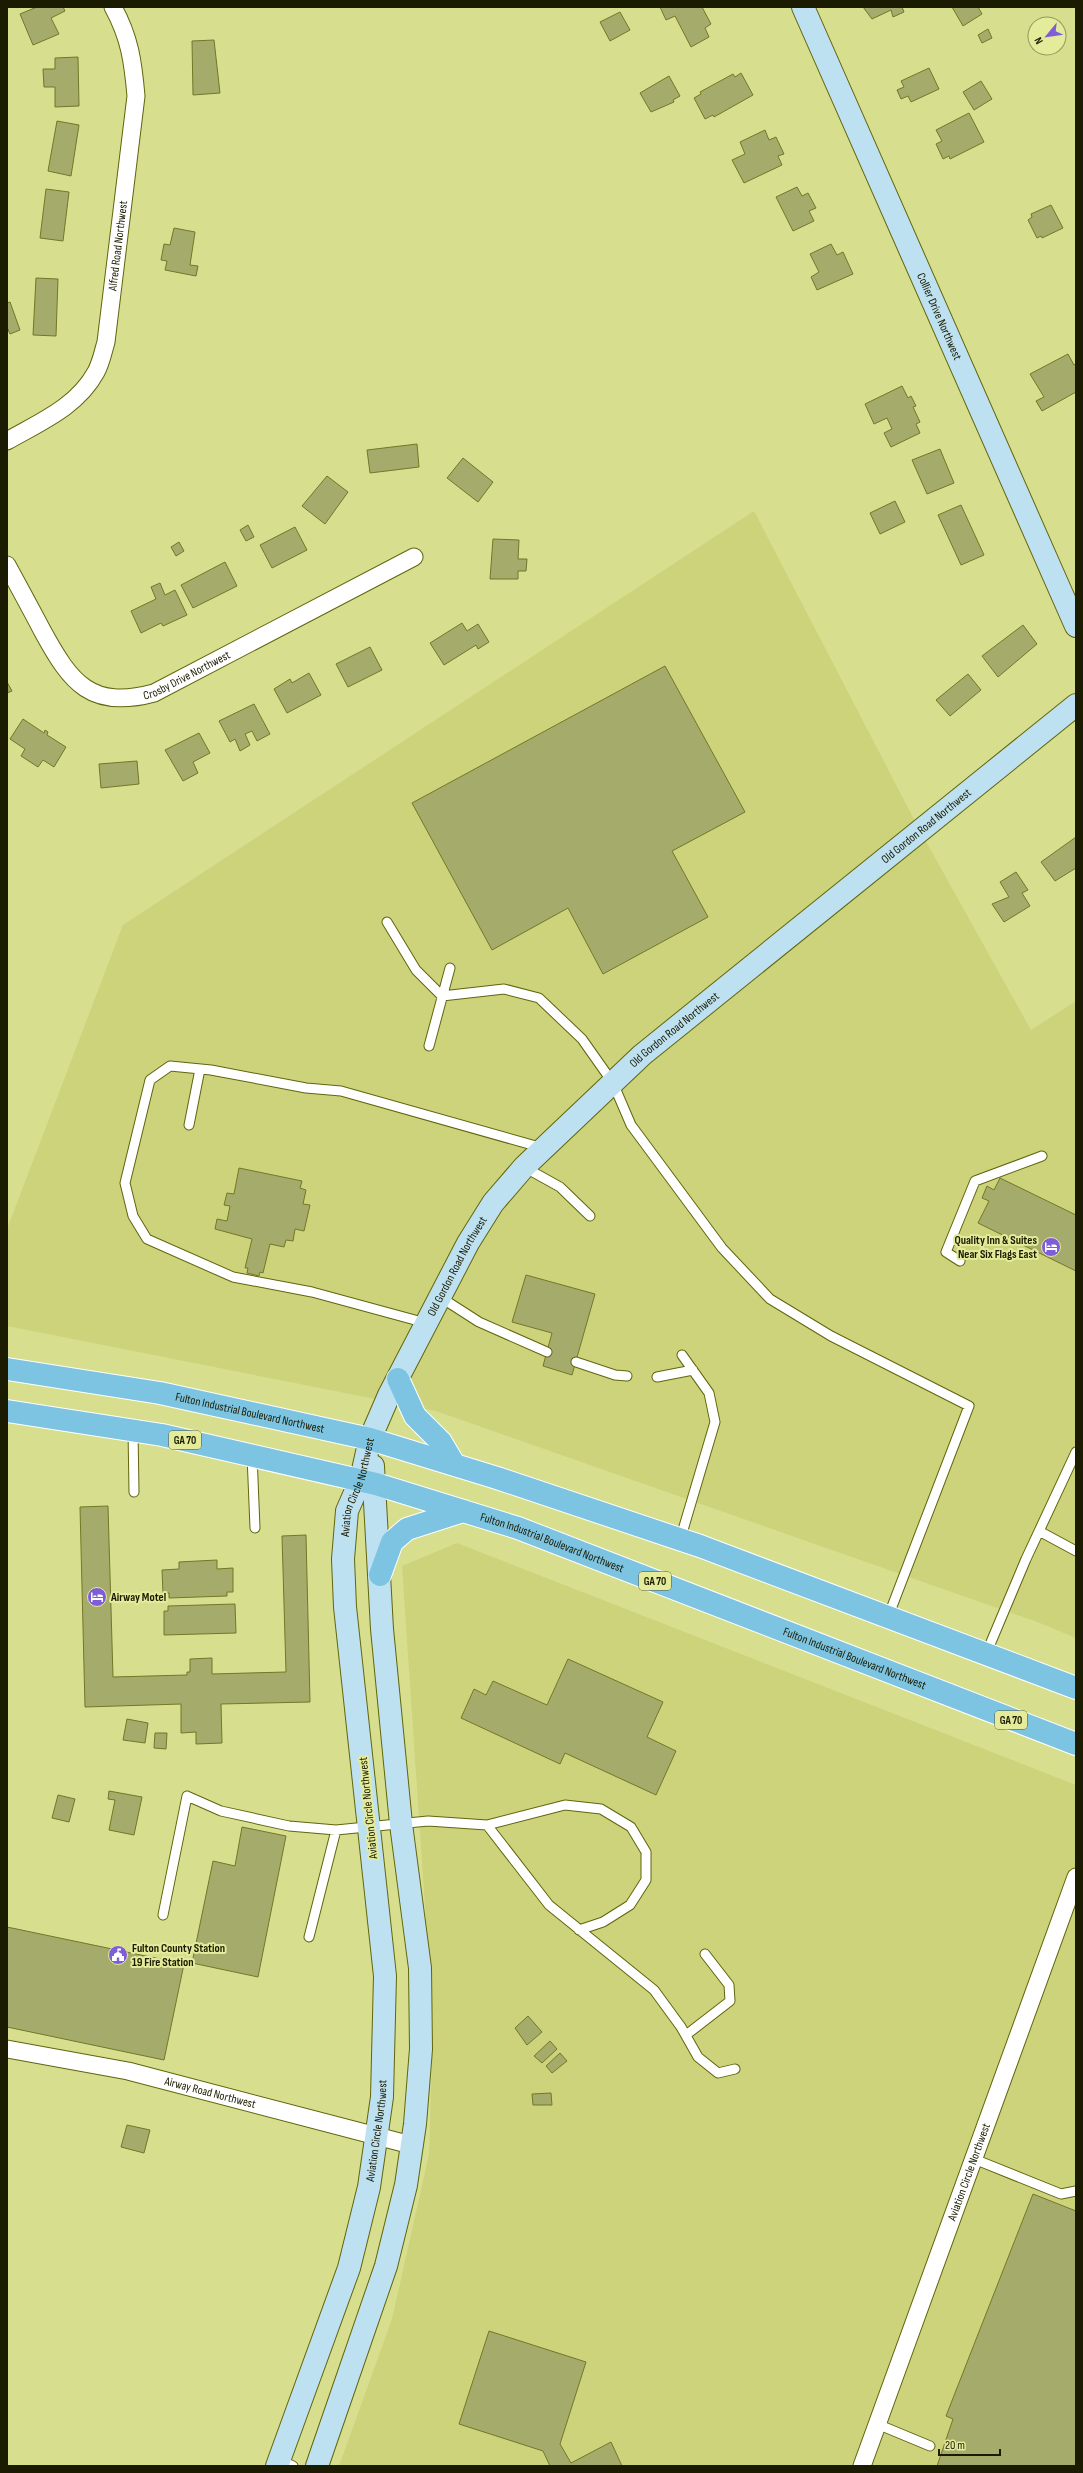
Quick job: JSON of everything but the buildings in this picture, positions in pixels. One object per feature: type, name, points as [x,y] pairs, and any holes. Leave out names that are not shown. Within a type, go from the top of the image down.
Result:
[{"type":"main road","name":"Fulton Industrial Boulevard Northwest","points":[[7,1369],[160,1393],[370,1439],[454,1464],[680,1540],[888,1616],[1076,1688]]},
{"type":"main road","points":[[398,1379],[415,1416],[441,1442],[454,1464]]},
{"type":"main road","name":"Fulton Industrial Boulevard Northwest","points":[[7,1411],[133,1430],[368,1481],[526,1531],[1076,1744]]},
{"type":"main road","points":[[380,1575],[392,1542],[407,1529],[463,1511]]},
{"type":"street","name":"Alfred Road Northwest","points":[[7,440],[68,406],[85,390],[97,370],[106,342],[136,96],[133,59],[121,22],[113,7]]},
{"type":"street","name":"Collier Drive Northwest","points":[[803,7],[1076,626]]},
{"type":"street","name":"Crosby Drive Northwest","points":[[7,565],[61,665],[80,686],[104,697],[131,700],[154,693],[414,557]]},
{"type":"street","name":"Old Gordon Road Northwest","points":[[370,1439],[426,1323],[468,1243],[493,1203],[524,1167],[642,1055],[1076,705]]},
{"type":"street","name":"Aviation Circle Northwest","points":[[317,2466],[386,2266],[406,2184],[412,2145],[421,2050],[420,1968],[401,1824],[382,1629],[380,1575],[368,1481],[370,1439]]},
{"type":"street","name":"Aviation Circle Northwest","points":[[283,2464],[349,2268],[369,2187],[378,2137],[384,2059],[385,1976],[345,1607],[343,1559],[347,1511],[368,1481]]},
{"type":"street","name":"Aviation Circle Northwest","points":[[862,2466],[1076,1877]]},
{"type":"street","name":"Airway Road Northwest","points":[[7,2049],[128,2071],[275,2108],[412,2145]]},
{"type":"lane","points":[[387,922],[416,970],[442,996]]},
{"type":"lane","points":[[429,1046],[450,968]]},
{"type":"lane","points":[[442,996],[504,989],[539,998],[582,1039],[613,1083],[635,1132],[722,1248],[770,1299],[831,1336],[969,1406],[888,1616]]},
{"type":"lane","points":[[426,1323],[312,1292],[234,1277],[147,1239],[133,1216],[125,1183],[150,1080],[170,1066],[200,1069],[306,1088],[341,1092],[544,1148]]},
{"type":"lane","points":[[189,1125],[200,1069]]},
{"type":"lane","points":[[960,1261],[946,1252],[975,1181],[1042,1156]]},
{"type":"lane","points":[[524,1167],[560,1187],[590,1216]]},
{"type":"lane","points":[[440,1297],[479,1322],[547,1352]]},
{"type":"lane","points":[[680,1540],[715,1422],[709,1393],[682,1355]]},
{"type":"lane","points":[[576,1362],[615,1375],[627,1376]]},
{"type":"lane","points":[[657,1377],[693,1370]]},
{"type":"lane","points":[[133,1430],[134,1492]]},
{"type":"lane","points":[[986,1654],[1039,1531],[1076,1452]]},
{"type":"lane","points":[[252,1455],[255,1528]]},
{"type":"lane","points":[[1039,1531],[1076,1551]]},
{"type":"lane","points":[[163,1915],[187,1796],[221,1811],[289,1826],[336,1830],[370,1828],[428,1821],[487,1825],[566,1805],[601,1809],[631,1826],[646,1852],[646,1880],[630,1905],[603,1922],[579,1930]]},
{"type":"lane","points":[[487,1825],[549,1905],[654,1990],[686,2035],[698,2056],[718,2074],[735,2068]]},
{"type":"lane","points":[[308,1937],[336,1830]]},
{"type":"lane","points":[[686,2035],[730,2001],[729,1985],[705,1954]]},
{"type":"lane","points":[[974,2159],[1061,2194],[1076,2191]]},
{"type":"lane","points":[[877,2424],[930,2446]]},
{"type":"shaded area","points":[[754,511],[919,829],[1031,1030],[1076,1001],[1076,1638],[1040,1623],[436,1411],[7,1326],[7,1229],[123,925]]},
{"type":"shaded area","points":[[457,1543],[1076,1785],[1076,2466],[339,2466],[392,2319],[429,2154],[433,2025],[402,1566]]},
{"type":"place","name":"Quality Inn & Suites Near Six Flags East","points":[[1051,1247]]},
{"type":"place","name":"Airway Motel","points":[[97,1597]]},
{"type":"place","name":"Fulton County Station 19 Fire Station","points":[[118,1955]]}]
